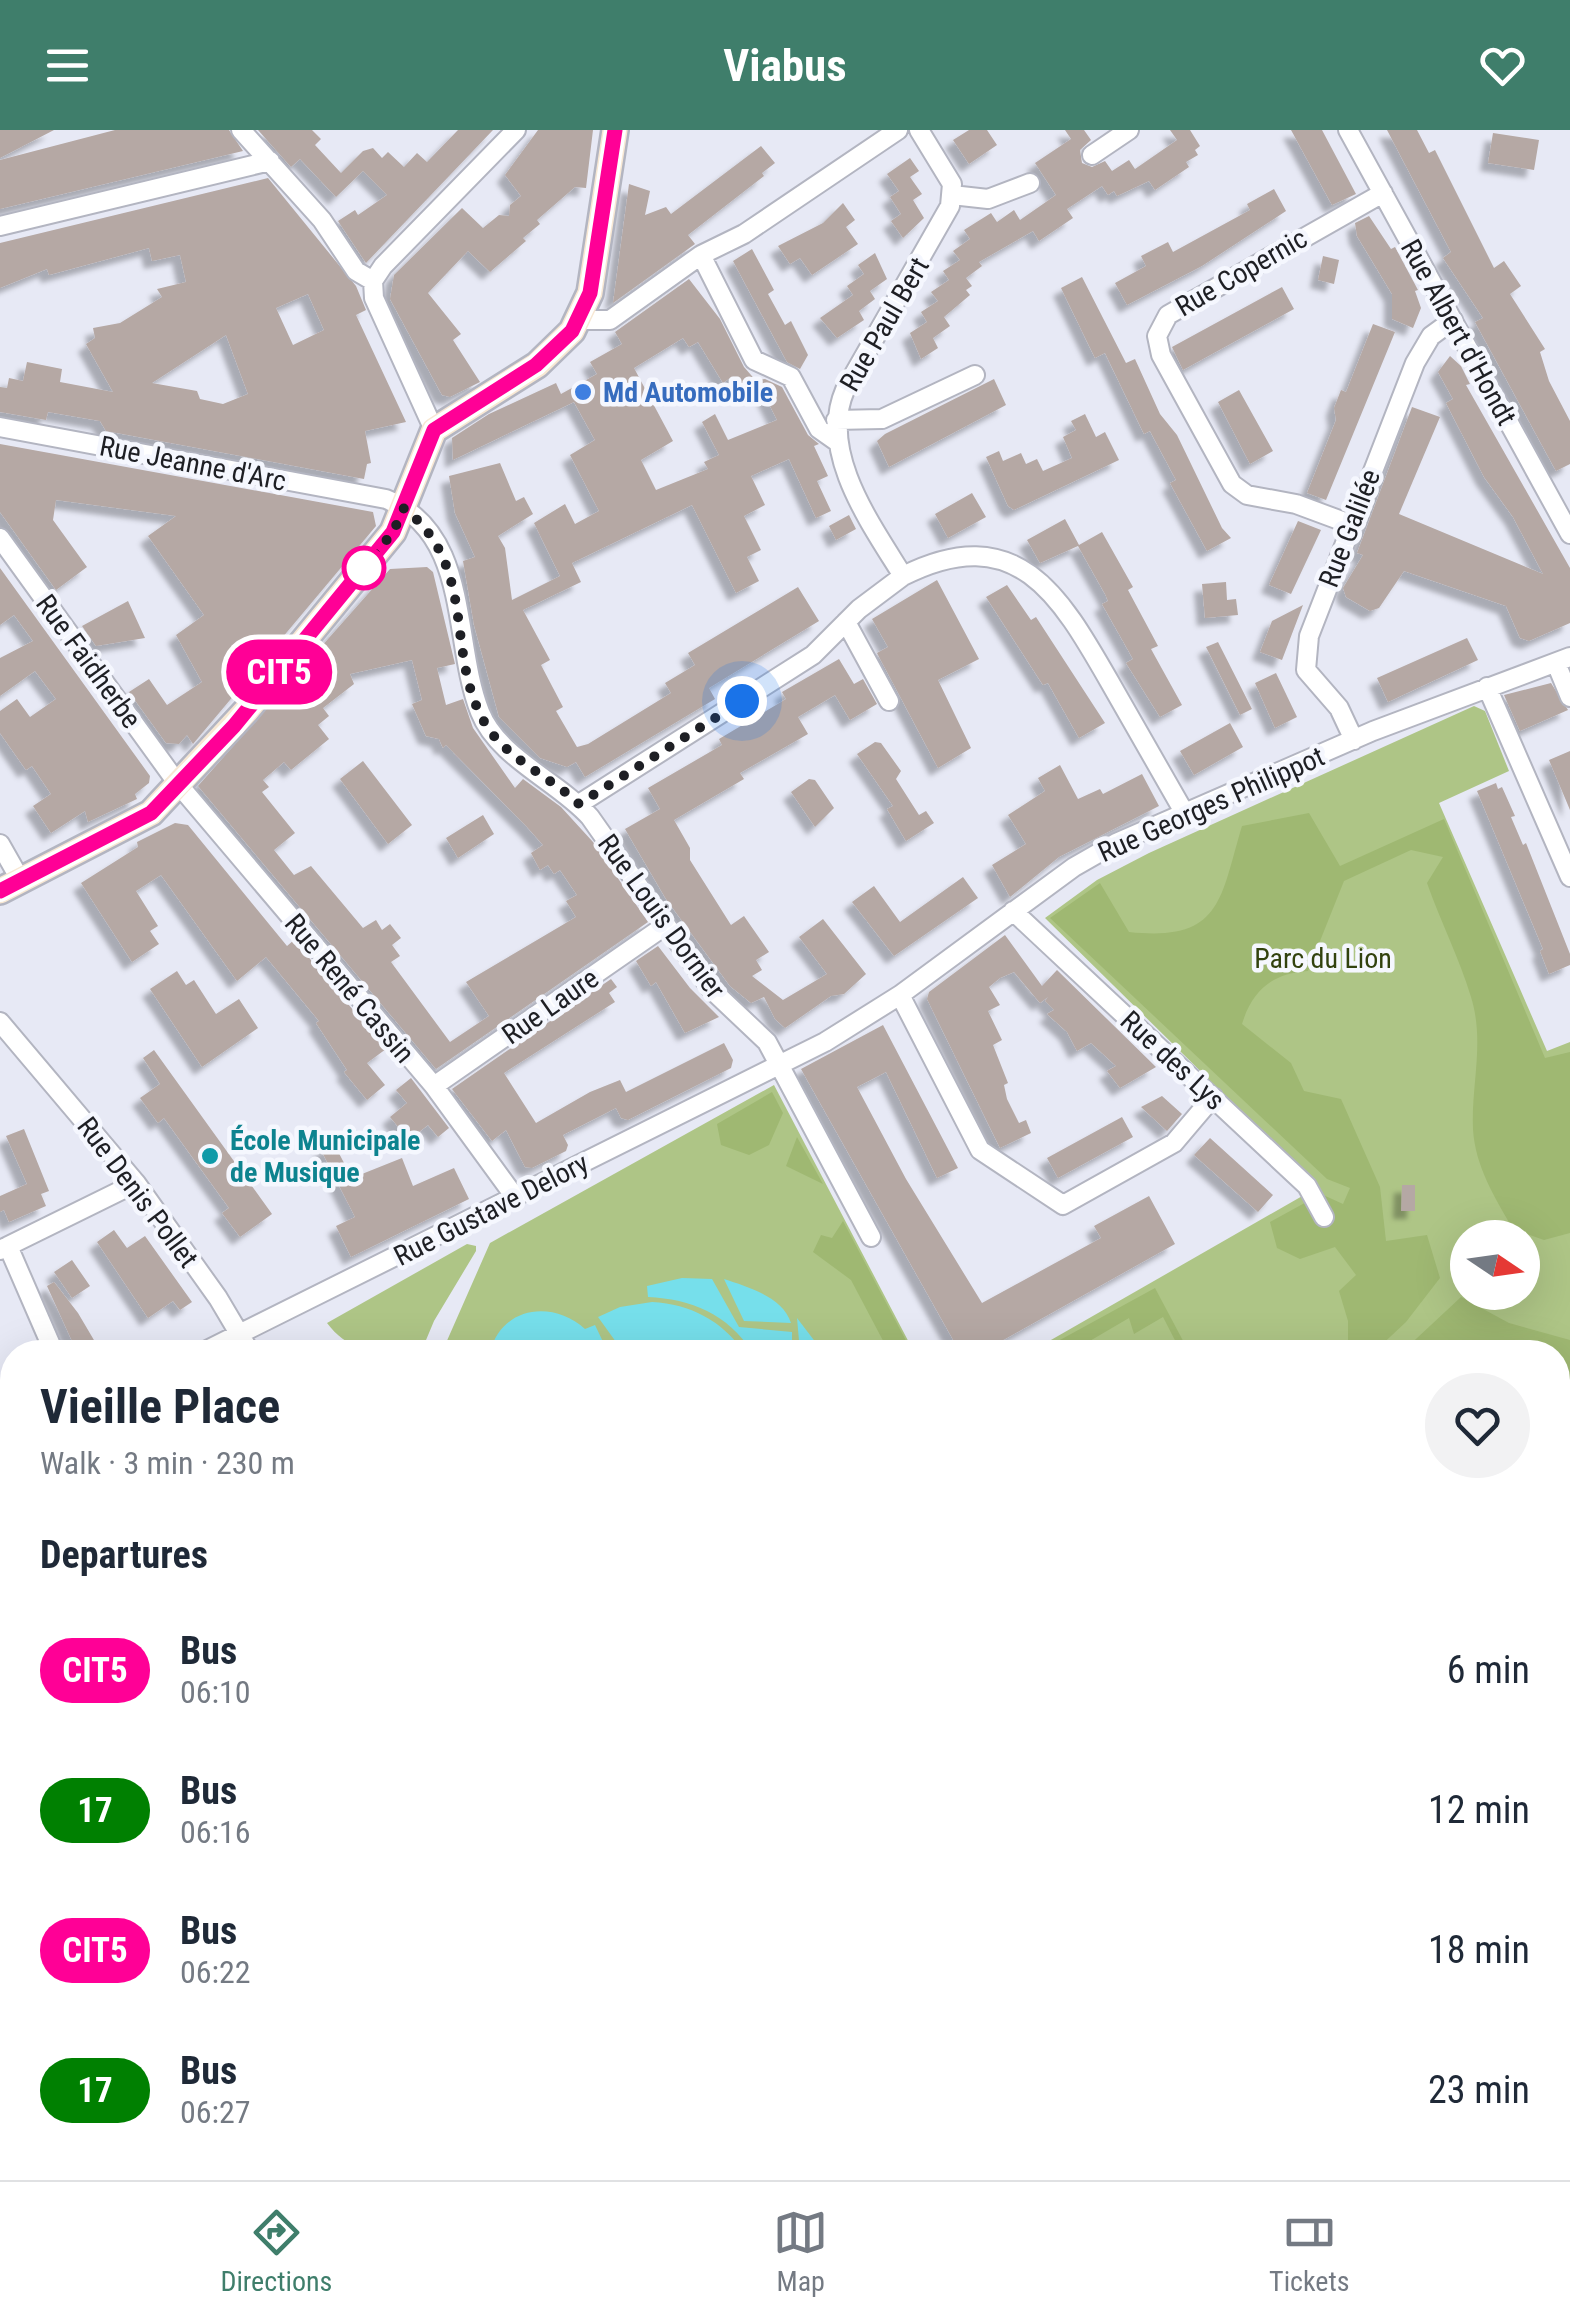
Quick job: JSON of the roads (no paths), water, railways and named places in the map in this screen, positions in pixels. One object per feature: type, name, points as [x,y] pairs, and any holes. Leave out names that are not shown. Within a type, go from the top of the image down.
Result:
[{"type":"street","points":[[240,130],[322,220],[356,271],[373,281]]},
{"type":"street","points":[[434,430],[374,298],[373,281],[383,266],[516,130]]},
{"type":"street","points":[[0,844],[10,886],[144,817],[246,712],[387,540],[395,503],[419,466],[434,430],[536,365],[580,320],[594,274],[615,130]]},
{"type":"street","points":[[580,320],[610,320],[700,255],[758,224],[898,130]]},
{"type":"street","points":[[919,130],[948,175],[952,195],[988,199],[1030,182]]},
{"type":"street","points":[[1092,155],[1131,130],[1148,130]]},
{"type":"street","name":"Rue Albert d'Hondt","points":[[1348,130],[1570,534]]},
{"type":"street","points":[[0,226],[270,160]]},
{"type":"street","name":"Rue Copernic","points":[[1350,524],[1296,504],[1247,495],[1232,484],[1161,355],[1157,336],[1168,314],[1383,193]]},
{"type":"street","name":"Rue Paul Bert","points":[[903,576],[878,534],[836,440],[836,420],[845,390],[947,214],[952,195]]},
{"type":"street","points":[[700,255],[754,360],[791,377],[816,423],[836,440]]},
{"type":"street","name":"Rue Galilée","points":[[1354,740],[1339,708],[1310,678],[1304,660],[1313,622],[1422,346],[1452,320]]},
{"type":"street","points":[[836,420],[882,419],[975,376]]},
{"type":"street","name":"Rue Jeanne d'Arc","points":[[0,427],[395,503]]},
{"type":"street","name":"Rue Louis Dornier","points":[[395,503],[433,536],[446,562],[473,686],[486,724],[502,743],[579,804],[711,989],[767,1042],[871,1238]]},
{"type":"street","name":"Rue Faidherbe","points":[[0,538],[178,784]]},
{"type":"street","points":[[579,804],[813,655],[846,622],[903,576],[946,558],[971,554],[1003,562],[1049,588],[1071,614],[1184,812]]},
{"type":"street","points":[[846,622],[889,701]]},
{"type":"street","points":[[1563,660],[1570,697]]},
{"type":"street","name":"Rue Georges Philippot","points":[[778,1065],[856,1024],[900,995],[1092,856],[1354,740],[1563,660]]},
{"type":"street","points":[[1487,687],[1570,877]]},
{"type":"street","name":"Rue René Cassin","points":[[178,784],[434,1086],[514,1197]]},
{"type":"street","name":"Rue des Lys","points":[[1013,911],[1307,1186],[1324,1217]]},
{"type":"street","name":"Rue Laure","points":[[434,1086],[666,926]]},
{"type":"street","points":[[900,995],[980,1150],[1063,1205],[1174,1143],[1213,1097]]},
{"type":"street","name":"Rue Denis Pollet","points":[[0,1006],[30,1054]]},
{"type":"street","name":"Rue Denis Pollet","points":[[0,1022],[136,1183],[244,1340]]},
{"type":"street","name":"Rue Gustave Delory","points":[[229,1340],[778,1065]]},
{"type":"street","points":[[48,1340],[4,1248],[136,1183]]},
{"type":"water","points":[[682,1278],[712,1279],[739,1327],[792,1332],[792,1340],[743,1340],[707,1311],[679,1301],[648,1297],[647,1286]]},
{"type":"water","points":[[724,1279],[773,1300],[791,1323],[744,1321]]},
{"type":"water","points":[[652,1302],[680,1306],[716,1323],[734,1340],[615,1340],[598,1317],[620,1307]]},
{"type":"water","points":[[530,1312],[558,1314],[585,1329],[595,1325],[602,1340],[495,1340],[505,1325]]},
{"type":"water","points":[[797,1318],[814,1340],[799,1340]]},
{"type":"place","name":"Md Automobile","points":[[583,392]]},
{"type":"place","name":"École Municipale de Musique","points":[[210,1156]]},
{"type":"park label","name":"Parc du Lion","points":[[1323,958]]}]
